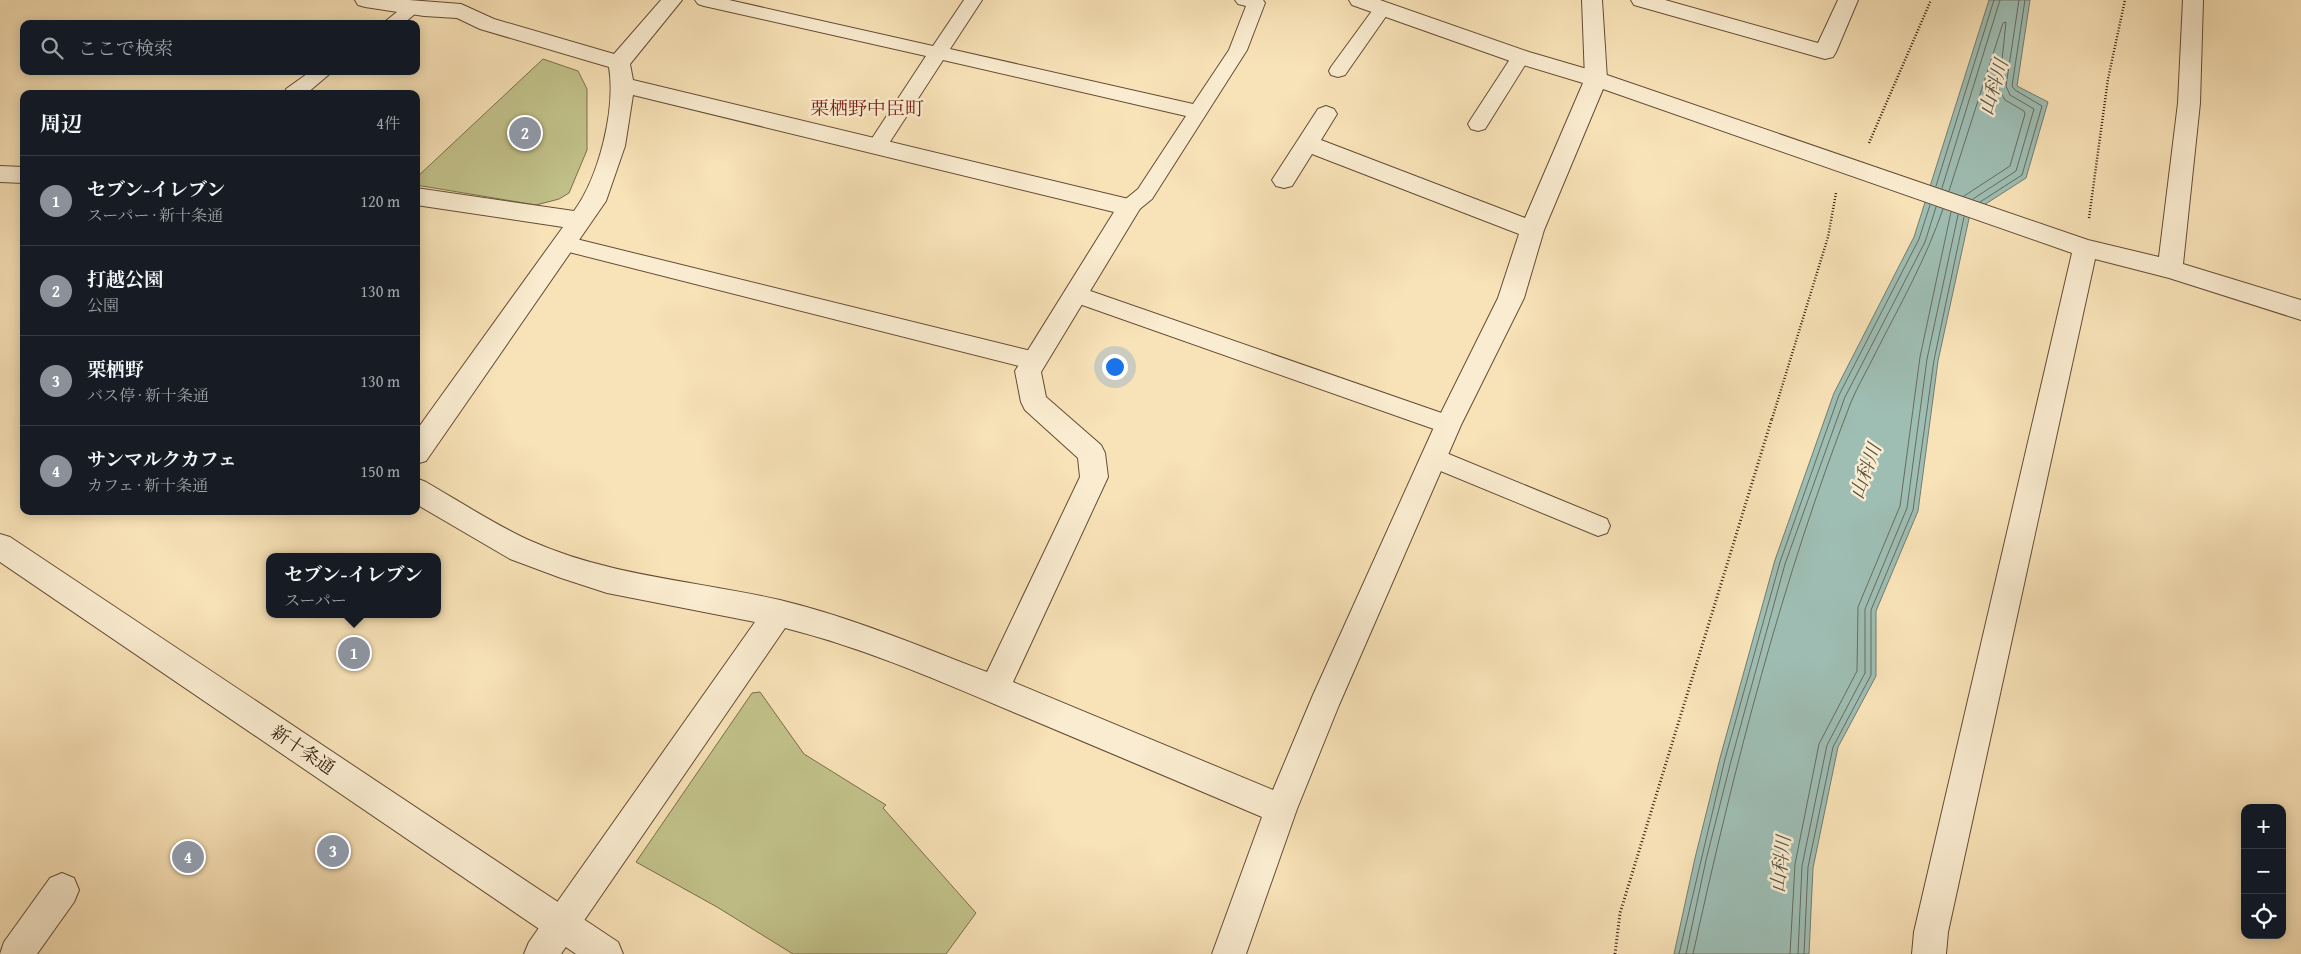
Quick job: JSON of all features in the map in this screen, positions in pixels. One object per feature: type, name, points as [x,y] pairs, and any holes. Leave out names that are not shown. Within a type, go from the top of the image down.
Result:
[{"type":"street","points":[[365,0],[414,7],[468,6],[487,24],[621,74],[877,146],[1129,207],[1028,371],[1034,402],[1091,453],[1094,477],[994,689]]},
{"type":"street","points":[[420,447],[594,201],[614,146],[621,74],[672,0]]},
{"type":"street","points":[[1359,0],[1521,57],[1596,79],[2085,248],[2170,269],[2301,310]]},
{"type":"street","points":[[1229,954],[1281,809],[1324,705],[1448,425],[1511,298],[1532,230],[1596,79],[1592,0]]},
{"type":"street","points":[[1641,0],[1825,52],[1848,0]]},
{"type":"street","points":[[2170,269],[2189,103],[2193,0]]},
{"type":"street","points":[[1284,180],[1309,144],[1326,114]]},
{"type":"street","points":[[1309,144],[1532,230]]},
{"type":"street","points":[[0,174],[20,175]]},
{"type":"street","points":[[420,197],[580,221]]},
{"type":"street","points":[[1929,954],[1933,922],[2085,248]]},
{"type":"street","points":[[420,492],[520,550],[607,580],[778,613],[818,623],[881,645],[994,689],[1281,809]]},
{"type":"street","name":"新十条通","points":[[0,546],[606,954]]},
{"type":"street","points":[[541,954],[778,613]]},
{"type":"street","points":[[19,953],[62,890]]},
{"type":"lane","points":[[704,0],[1199,112]]},
{"type":"lane","points":[[877,146],[973,0]]},
{"type":"lane","points":[[1129,207],[1145,194],[1238,50],[1256,3],[1244,0]]},
{"type":"lane","points":[[396,20],[414,7]]},
{"type":"lane","points":[[1338,71],[1383,8]]},
{"type":"lane","points":[[1478,124],[1521,57]]},
{"type":"lane","points":[[298,90],[319,75]]},
{"type":"lane","points":[[564,244],[1034,361]]},
{"type":"lane","points":[[1076,294],[1448,425]]},
{"type":"lane","points":[[1434,458],[1598,526]]},
{"type":"path","points":[[1615,954],[1620,913],[1828,237],[1931,0]]},
{"type":"path","points":[[2085,248],[2108,78],[2125,0]]},
{"type":"green space","points":[[543,59],[578,71],[587,89],[587,150],[569,193],[559,199],[536,205],[420,186],[420,174]]},
{"type":"green space","points":[[760,692],[804,754],[886,805],[883,808],[976,913],[946,954],[793,954],[717,907],[636,862],[752,693]]},
{"type":"water","name":"山科川","points":[[1989,0],[2030,0],[2017,86],[2048,102],[2026,178],[1970,214],[1938,361],[1918,511],[1876,611],[1876,676],[1838,747],[1813,868],[1809,954],[1674,954],[1720,758],[1775,560],[1834,393],[1914,237]]},
{"type":"place","name":"打越公園","points":[[525,133]]},
{"type":"place","name":"セブン-イレブン","points":[[354,653]]},
{"type":"place","name":"栗栖野","points":[[333,851]]},
{"type":"place","name":"サンマルクカフェ","points":[[188,857]]},
{"type":"district","name":"栗栖野中臣町","points":[[867,108]]}]
